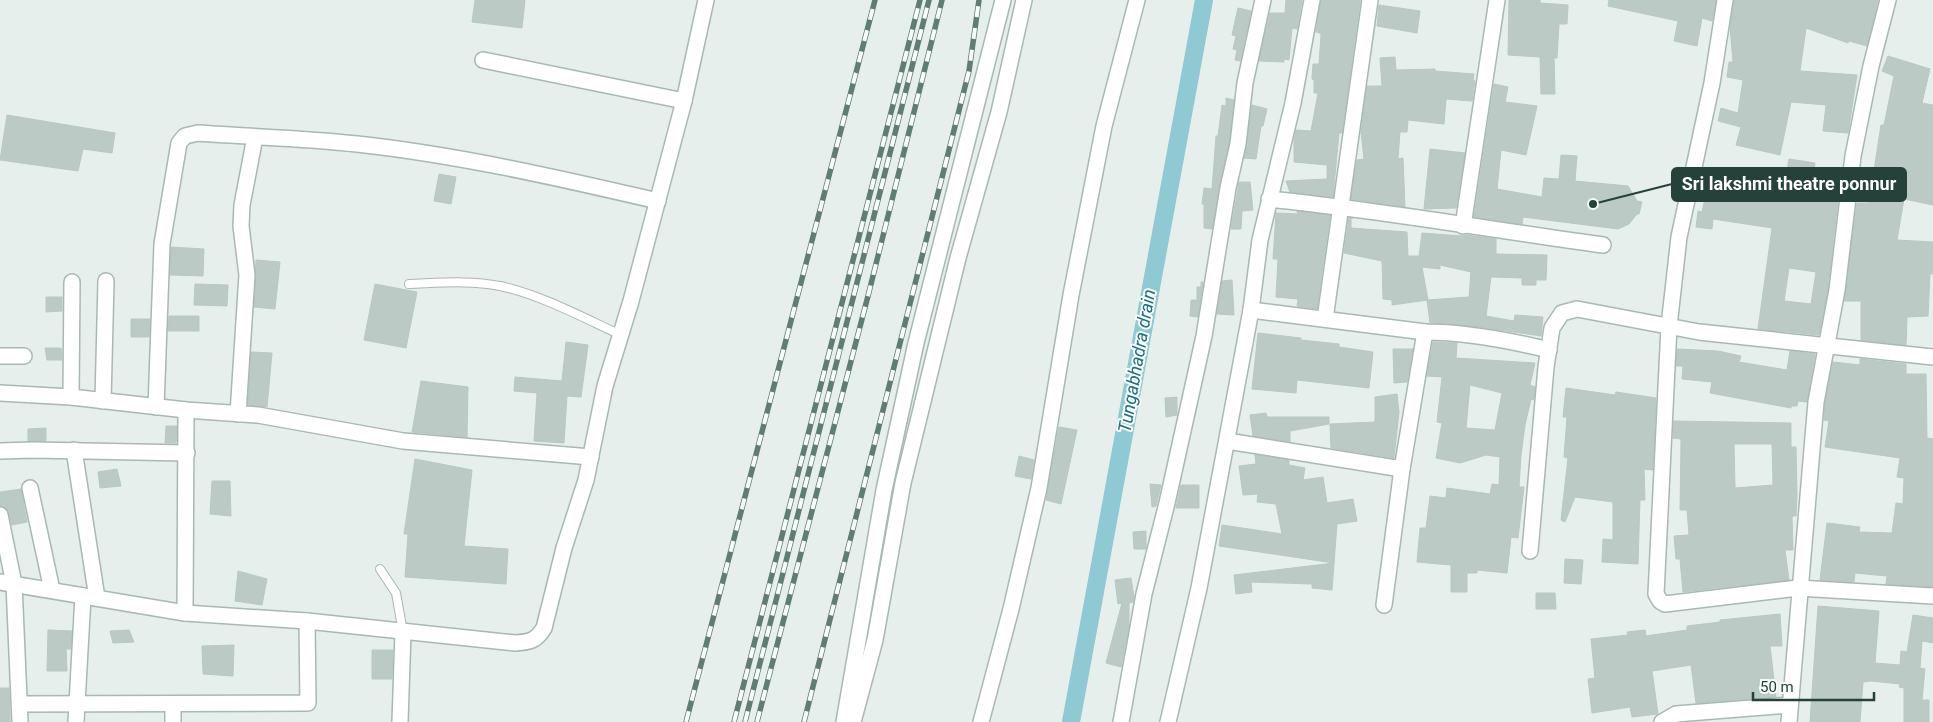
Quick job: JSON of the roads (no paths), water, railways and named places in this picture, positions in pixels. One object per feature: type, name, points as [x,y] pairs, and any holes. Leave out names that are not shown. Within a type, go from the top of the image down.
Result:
[{"type":"street","points":[[7,583],[186,613],[307,621],[515,643],[530,642],[538,638],[544,628],[564,548],[586,480],[605,386],[621,335],[684,102],[706,0]]},
{"type":"street","points":[[844,722],[884,490],[916,343],[1003,0]]},
{"type":"street","points":[[853,722],[875,640],[901,494],[964,238],[1002,98],[1024,0]]},
{"type":"street","points":[[982,722],[1040,488],[1071,295],[1104,126],[1137,0]]},
{"type":"street","points":[[1121,722],[1144,594],[1167,503],[1204,336],[1228,188],[1238,144],[1245,83],[1263,0]]},
{"type":"street","points":[[1168,722],[1199,588],[1251,310],[1260,240],[1293,103],[1312,0]]},
{"type":"street","points":[[1325,319],[1370,0]]},
{"type":"street","points":[[1463,226],[1497,0]]},
{"type":"street","points":[[1725,0],[1712,83],[1679,237],[1669,326],[1656,594],[1660,601],[1665,604],[1798,588],[1893,592],[1933,596]]},
{"type":"street","points":[[1789,722],[1798,588],[1816,402],[1836,290],[1853,156],[1871,66],[1888,0]]},
{"type":"street","points":[[483,60],[684,102]]},
{"type":"street","points":[[980,91],[1002,98]]},
{"type":"street","points":[[156,407],[162,244],[179,143],[186,136],[198,132],[355,144],[406,150],[571,181],[658,201]]},
{"type":"street","points":[[238,414],[247,275],[241,226],[242,205],[256,137]]},
{"type":"street","points":[[1270,199],[1340,206],[1463,226],[1603,244]]},
{"type":"street","points":[[944,232],[964,238]]},
{"type":"street","points":[[103,401],[106,281]]},
{"type":"street","points":[[71,397],[72,282]]},
{"type":"street","points":[[1251,310],[1425,332],[1449,332],[1514,342],[1549,350]]},
{"type":"street","points":[[1530,551],[1542,400],[1549,350],[1556,320],[1562,313],[1570,310],[1669,326],[1933,358]]},
{"type":"street","points":[[1384,606],[1402,469],[1425,332]]},
{"type":"street","points":[[0,356],[24,356]]},
{"type":"street","points":[[0,393],[71,397],[186,410],[258,415],[403,441],[591,457]]},
{"type":"street","points":[[186,410],[186,613]]},
{"type":"street","points":[[1228,441],[1402,469]]},
{"type":"street","points":[[0,451],[74,450],[187,453]]},
{"type":"street","points":[[74,450],[90,597],[76,722]]},
{"type":"street","points":[[30,488],[52,590]]},
{"type":"street","points":[[884,490],[901,494]]},
{"type":"street","points":[[0,515],[20,704],[20,722]]},
{"type":"street","points":[[20,704],[308,703],[307,621]]},
{"type":"street","points":[[400,722],[403,632]]},
{"type":"street","points":[[173,704],[173,722]]},
{"type":"street","points":[[1662,722],[1676,714],[1790,705]]},
{"type":"lane","points":[[409,284],[472,282],[502,286],[558,306],[621,335]]},
{"type":"lane","points":[[380,569],[396,593],[403,632]]},
{"type":"waterway","name":"Tungabhadra drain","points":[[1071,722],[1204,0]]},
{"type":"railway","points":[[686,722],[875,0]]},
{"type":"railway","points":[[734,722],[920,0]]},
{"type":"railway","points":[[745,722],[929,0]]},
{"type":"railway","points":[[757,722],[868,296],[942,0]]},
{"type":"railway","points":[[804,722],[969,71],[979,0]]},
{"type":"place","name":"Sri lakshmi theatre ponnur","points":[[1593,204]]}]
